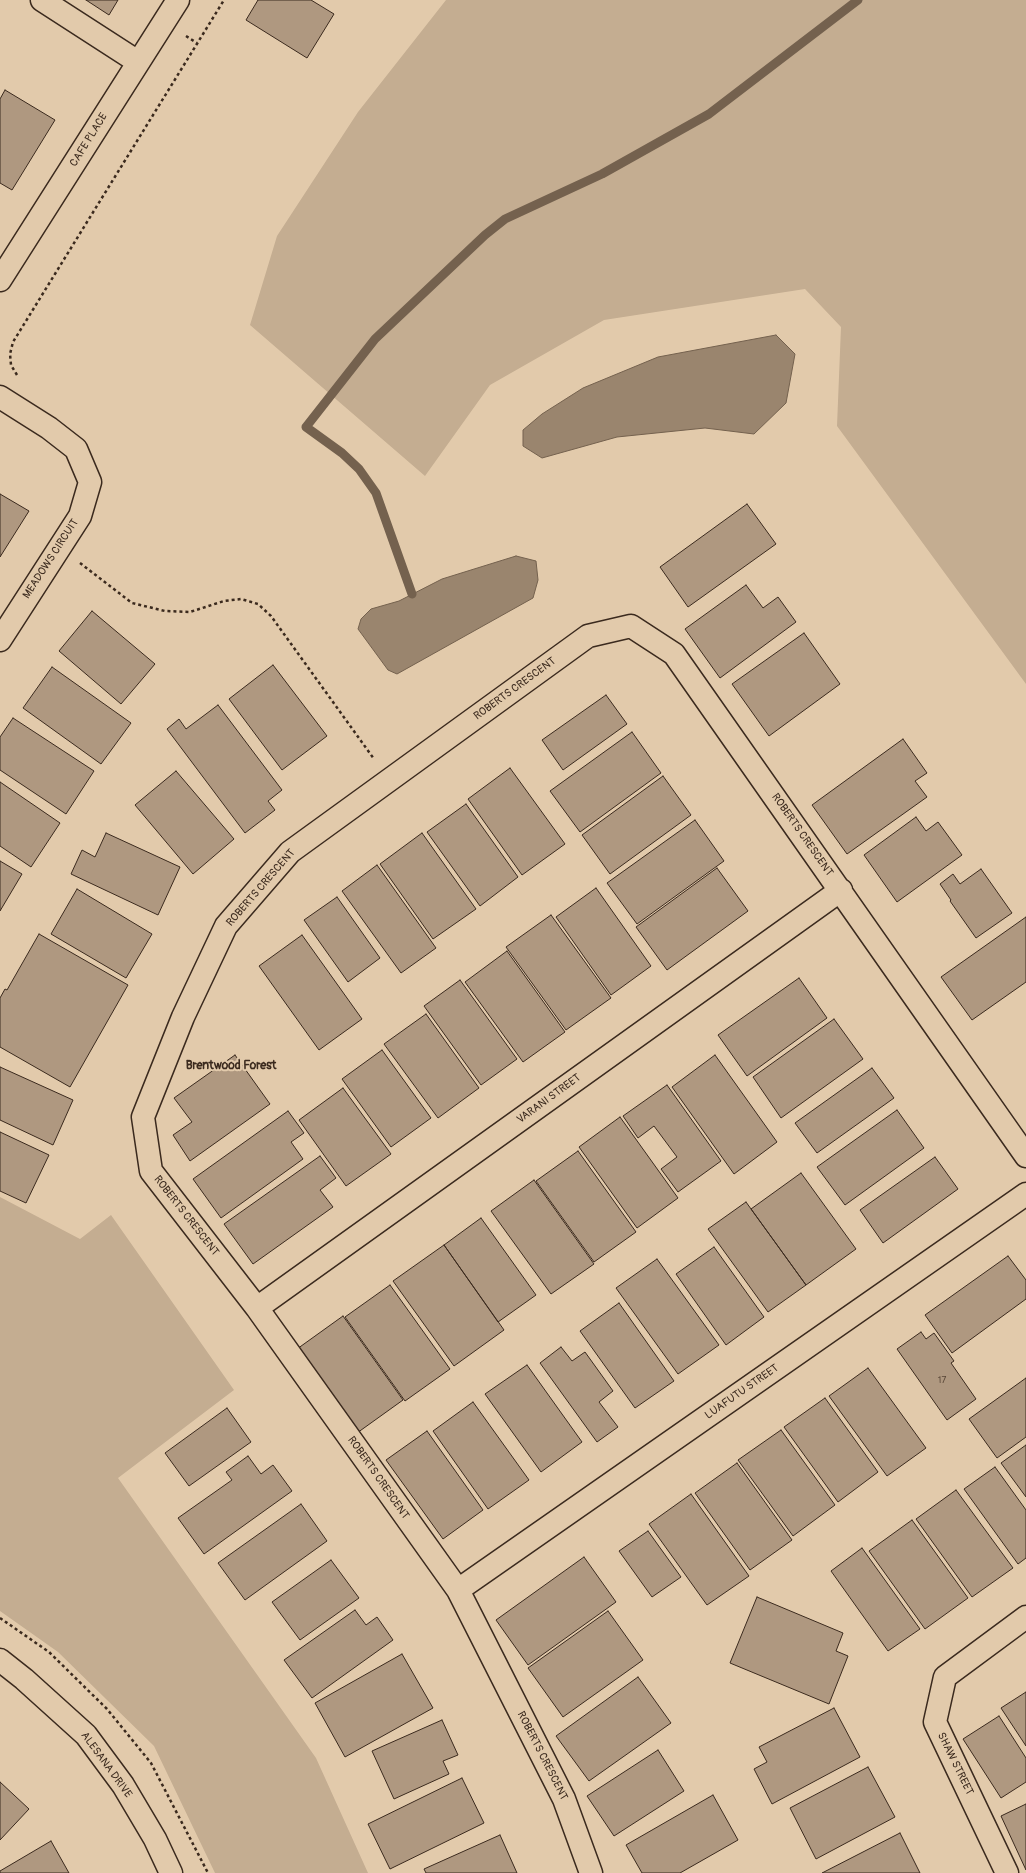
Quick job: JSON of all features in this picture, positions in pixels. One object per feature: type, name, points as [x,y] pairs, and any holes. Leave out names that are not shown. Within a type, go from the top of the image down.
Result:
[{"type":"street","points":[[42,0],[138,62]]},
{"type":"street","name":"CAFE PLACE","points":[[0,280],[178,0]]},
{"type":"street","name":"MEADOWS CIRCUIT","points":[[0,397],[49,428],[76,449],[90,482],[80,516],[0,640]]},
{"type":"street","name":"ROBERTS CRESCENT","points":[[591,1873],[564,1799],[458,1590],[257,1308],[151,1170],[143,1117],[183,1017],[226,926],[290,852],[588,636],[631,626],[674,654],[841,890],[1026,1156]]},
{"type":"street","name":"VARANI STREET","points":[[257,1308],[841,890]]},
{"type":"street","name":"LUAFUTU STREET","points":[[458,1590],[1026,1194]]},
{"type":"street","name":"SHAW STREET","points":[[1007,1873],[935,1722],[945,1677],[1026,1617]]},
{"type":"street","name":"ALESANA DRIVE","points":[[0,1660],[24,1679],[86,1735],[123,1785],[155,1839],[171,1873]]},
{"type":"path","points":[[19,377],[11,365],[10,354],[13,342],[224,0]]},
{"type":"path","points":[[59,547],[132,602],[165,611],[190,612],[224,602],[241,599],[258,604],[271,616],[389,780]]},
{"type":"shaded area","points":[[446,0],[1026,0],[1026,684],[837,426],[841,327],[805,289],[604,320],[490,385],[425,476],[250,325],[277,236],[358,112]]},
{"type":"shaded area","points":[[776,335],[795,354],[786,403],[754,434],[705,428],[617,437],[542,458],[523,446],[523,430],[542,414],[583,388],[658,357]]},
{"type":"shaded area","points":[[516,556],[536,561],[538,580],[533,598],[397,674],[388,670],[358,629],[361,619],[371,609],[399,601],[442,579]]},
{"type":"shaded area","points":[[0,1197],[80,1239],[111,1215],[234,1390],[118,1478],[316,1758],[368,1873],[215,1873],[154,1746],[58,1652],[0,1611]]},
{"type":"building","points":[[86,0],[118,0],[109,15]]},
{"type":"building","points":[[258,0],[311,0],[334,14],[307,58],[246,20]]},
{"type":"building","points":[[5,90],[55,120],[12,190],[0,183],[0,99]]},
{"type":"building","points":[[0,494],[29,511],[0,557]]},
{"type":"building","points":[[747,504],[776,544],[688,607],[660,567]]},
{"type":"building","points":[[746,585],[763,608],[778,597],[796,622],[720,678],[685,629]]},
{"type":"building","points":[[92,611],[155,664],[121,704],[59,651]]},
{"type":"building","points":[[804,633],[840,684],[769,736],[732,684]]},
{"type":"building","points":[[273,665],[327,736],[282,770],[229,699]]},
{"type":"building","points":[[52,667],[131,723],[101,764],[23,708]]},
{"type":"building","points":[[606,695],[627,724],[563,770],[542,740]]},
{"type":"building","points":[[218,705],[282,790],[268,801],[275,810],[245,833],[167,729],[179,719],[186,729]]},
{"type":"building","points":[[13,718],[94,771],[66,814],[0,770],[0,737]]},
{"type":"building","points":[[632,732],[661,773],[580,832],[550,791]]},
{"type":"building","points":[[903,739],[927,773],[915,781],[927,797],[847,854],[812,805]]},
{"type":"building","points":[[510,768],[565,844],[522,875],[468,799]]},
{"type":"building","points":[[176,771],[234,839],[193,874],[135,805]]},
{"type":"building","points":[[663,776],[691,815],[610,874],[582,835]]},
{"type":"building","points":[[0,782],[60,823],[31,867],[0,846]]},
{"type":"building","points":[[466,804],[518,877],[480,906],[427,832]]},
{"type":"building","points":[[916,817],[926,831],[938,822],[962,855],[897,902],[864,855]]},
{"type":"building","points":[[695,820],[724,861],[637,924],[607,883]]},
{"type":"building","points":[[106,833],[180,867],[158,915],[71,874],[82,850],[95,857]]},
{"type":"building","points":[[422,833],[476,909],[433,939],[380,864]]},
{"type":"building","points":[[0,861],[22,874],[0,911]]},
{"type":"building","points":[[377,865],[436,948],[401,973],[342,891]]},
{"type":"building","points":[[717,868],[748,911],[667,970],[636,927]]},
{"type":"building","points":[[981,869],[1012,913],[976,938],[940,884],[953,874],[960,884]]},
{"type":"building","points":[[596,888],[651,966],[611,995],[556,917]]},
{"type":"building","points":[[77,889],[152,934],[126,978],[51,934]]},
{"type":"building","points":[[337,897],[380,958],[348,982],[304,920]]},
{"type":"building","points":[[551,915],[611,998],[566,1030],[506,947]]},
{"type":"building","points":[[1026,917],[1026,982],[972,1020],[941,977]]},
{"type":"building","points":[[39,934],[128,985],[70,1087],[0,1047],[0,998],[5,989],[7,990]]},
{"type":"building","points":[[302,935],[362,1019],[319,1050],[259,966]]},
{"type":"building","points":[[507,951],[565,1032],[523,1062],[465,982]]},
{"type":"building","points":[[799,978],[827,1018],[747,1076],[718,1035]]},
{"type":"building","points":[[460,980],[517,1059],[481,1085],[424,1006]]},
{"type":"building","points":[[426,1014],[479,1088],[438,1118],[384,1044]]},
{"type":"building","points":[[834,1019],[863,1059],[781,1118],[753,1077]]},
{"type":"building","points":[[382,1050],[431,1118],[391,1147],[342,1079]]},
{"type":"building","points":[[235,1055],[270,1104],[190,1161],[173,1135],[192,1122],[174,1098]]},
{"type":"building","points":[[715,1055],[777,1142],[734,1174],[672,1087]]},
{"type":"building","points":[[0,1067],[73,1100],[53,1145],[0,1120]]},
{"type":"building","points":[[872,1068],[894,1098],[817,1153],[795,1123]]},
{"type":"building","points":[[667,1085],[721,1161],[678,1192],[661,1169],[677,1157],[654,1126],[638,1138],[623,1116]]},
{"type":"building","points":[[343,1088],[391,1154],[346,1186],[299,1120]]},
{"type":"building","points":[[897,1110],[924,1148],[845,1205],[817,1167]]},
{"type":"building","points":[[288,1111],[304,1133],[291,1142],[303,1159],[221,1218],[193,1179]]},
{"type":"building","points":[[620,1117],[678,1198],[637,1228],[579,1147]]},
{"type":"building","points":[[0,1132],[49,1155],[26,1203],[0,1191]]},
{"type":"building","points":[[578,1151],[636,1232],[594,1262],[536,1181]]},
{"type":"building","points":[[320,1156],[336,1178],[320,1190],[333,1207],[253,1264],[224,1224]]},
{"type":"building","points":[[935,1157],[958,1189],[883,1243],[860,1210]]},
{"type":"building","points":[[801,1173],[856,1249],[806,1285],[751,1209]]},
{"type":"building","points":[[534,1180],[594,1264],[551,1294],[491,1211]]},
{"type":"building","points":[[746,1202],[806,1285],[768,1312],[708,1229]]},
{"type":"building","points":[[481,1218],[536,1295],[498,1322],[444,1245]]},
{"type":"building","points":[[444,1245],[504,1330],[454,1366],[393,1281]]},
{"type":"building","points":[[714,1247],[764,1317],[726,1345],[676,1274]]},
{"type":"building","points":[[1008,1256],[1026,1280],[1026,1299],[952,1353],[925,1315]]},
{"type":"building","points":[[657,1259],[719,1345],[678,1374],[616,1288]]},
{"type":"building","points":[[390,1285],[450,1369],[405,1401],[345,1317]]},
{"type":"building","points":[[619,1303],[674,1381],[635,1408],[580,1331]]},
{"type":"building","points":[[343,1316],[403,1400],[357,1433],[297,1349]]},
{"type":"building","points":[[921,1332],[926,1339],[934,1333],[954,1361],[951,1363],[976,1399],[947,1420],[897,1349]]},
{"type":"building","points":[[561,1347],[572,1361],[585,1352],[613,1391],[599,1402],[618,1427],[597,1442],[540,1363]]},
{"type":"building","points":[[527,1365],[582,1442],[541,1472],[485,1394]]},
{"type":"building","points":[[868,1368],[926,1448],[887,1476],[829,1396]]},
{"type":"building","points":[[1026,1378],[1026,1437],[997,1458],[969,1419]]},
{"type":"building","points":[[825,1398],[878,1472],[838,1502],[784,1427]]},
{"type":"building","points":[[473,1402],[529,1480],[488,1509],[433,1431]]},
{"type":"building","points":[[227,1408],[251,1442],[189,1486],[165,1453]]},
{"type":"building","points":[[781,1430],[835,1505],[793,1536],[738,1460]]},
{"type":"building","points":[[427,1431],[483,1510],[443,1539],[386,1460]]},
{"type":"building","points":[[1026,1445],[1026,1497],[1001,1463]]},
{"type":"building","points":[[248,1456],[261,1474],[273,1465],[292,1491],[204,1554],[178,1518],[232,1480],[226,1472]]},
{"type":"building","points":[[737,1463],[792,1540],[750,1570],[695,1493]]},
{"type":"building","points":[[995,1467],[1026,1510],[1026,1558],[1018,1564],[964,1489]]},
{"type":"building","points":[[956,1490],[1013,1568],[972,1597],[916,1519]]},
{"type":"building","points":[[691,1494],[749,1576],[707,1605],[649,1524]]},
{"type":"building","points":[[301,1504],[327,1541],[245,1600],[218,1563]]},
{"type":"building","points":[[912,1520],[968,1598],[925,1629],[869,1551]]},
{"type":"building","points":[[648,1531],[681,1577],[652,1597],[619,1551]]},
{"type":"building","points":[[862,1548],[920,1629],[888,1651],[831,1571]]},
{"type":"building","points":[[584,1557],[616,1602],[528,1665],[496,1620]]},
{"type":"building","points":[[331,1560],[359,1598],[300,1640],[272,1602]]},
{"type":"building","points":[[757,1597],[843,1633],[836,1651],[848,1656],[829,1704],[730,1663]]},
{"type":"building","points":[[355,1610],[366,1625],[377,1617],[393,1640],[312,1698],[284,1660]]},
{"type":"building","points":[[608,1611],[643,1660],[563,1717],[528,1668]]},
{"type":"building","points":[[402,1654],[433,1708],[345,1757],[315,1703]]},
{"type":"building","points":[[638,1677],[671,1723],[589,1781],[556,1736]]},
{"type":"building","points":[[1026,1692],[1026,1746],[1001,1708]]},
{"type":"building","points":[[834,1708],[860,1757],[772,1804],[754,1769],[767,1762],[759,1747]]},
{"type":"building","points":[[999,1716],[1026,1758],[1026,1782],[1001,1798],[963,1739]]},
{"type":"building","points":[[442,1720],[458,1755],[443,1761],[449,1774],[394,1799],[372,1751]]},
{"type":"building","points":[[658,1750],[684,1791],[614,1836],[587,1796]]},
{"type":"building","points":[[868,1767],[895,1817],[816,1859],[790,1808]]},
{"type":"building","points":[[462,1778],[484,1823],[390,1869],[368,1824]]},
{"type":"building","points":[[0,1782],[29,1809],[0,1840]]},
{"type":"building","points":[[713,1795],[738,1840],[680,1873],[642,1873],[626,1845]]},
{"type":"building","points":[[1026,1804],[1026,1870],[1001,1816]]},
{"type":"building","points":[[900,1833],[920,1873],[822,1873]]},
{"type":"building","points":[[500,1835],[517,1873],[426,1873],[424,1869]]},
{"type":"building","points":[[51,1841],[69,1873],[0,1873],[0,1871]]},
{"type":"waterway","points":[[412,594],[376,493],[359,469],[342,453],[306,427],[375,339],[485,235],[505,219],[602,174],[709,114],[858,0]]},
{"type":"district","name":"Brentwood Forest","points":[[231,1066]]}]
